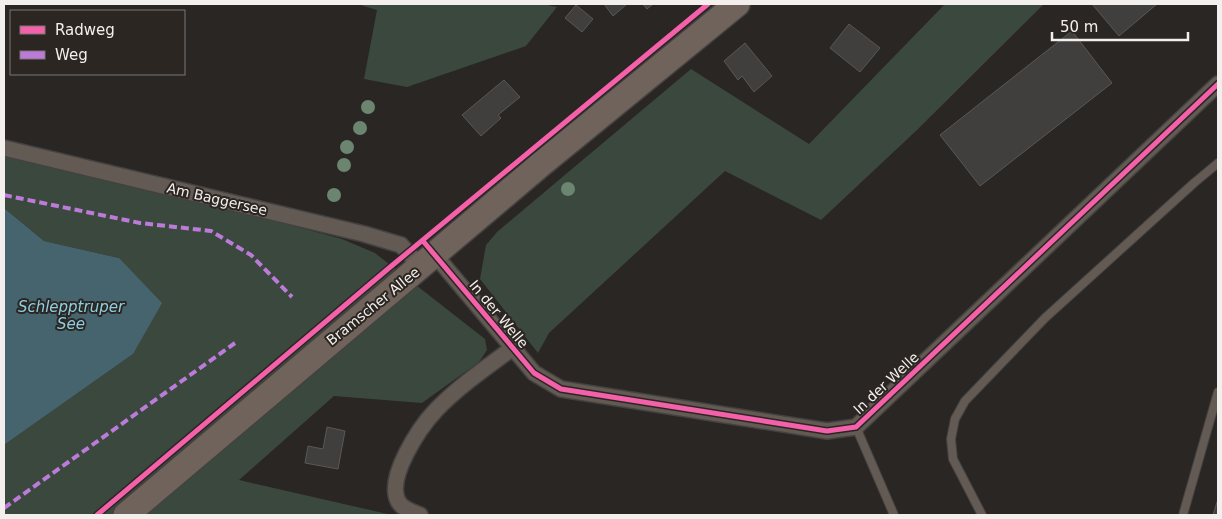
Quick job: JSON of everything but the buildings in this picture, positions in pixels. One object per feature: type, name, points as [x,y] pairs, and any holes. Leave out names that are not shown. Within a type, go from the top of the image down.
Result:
[{"type":"main road","name":"Bramscher Allee","points":[[126,515],[540,165],[737,4]]},
{"type":"street","name":"In der Welle","points":[[428,261],[514,348],[534,373],[561,389],[827,431],[856,427],[1218,84]]},
{"type":"street","name":"Am Baggersee","points":[[4,148],[364,234],[402,245],[428,261]]},
{"type":"street","name":"In der Welle","points":[[420,515],[402,506],[395,488],[399,469],[412,444],[423,425],[437,409],[481,371],[514,348]]},
{"type":"lane","points":[[982,515],[953,459],[951,439],[954,419],[965,401],[1045,318],[1218,163]]},
{"type":"lane","points":[[1183,515],[1218,392]]},
{"type":"lane","points":[[856,427],[894,515]]},
{"type":"green space","points":[[357,4],[542,4],[557,7],[526,46],[407,87],[364,79],[377,10]]},
{"type":"green space","points":[[945,4],[1044,4],[917,130],[821,220],[725,171],[549,333],[538,353],[480,279],[486,245],[497,232],[691,69],[809,144]]},
{"type":"green space","points":[[4,148],[342,239],[375,253],[485,339],[487,350],[479,362],[422,403],[334,396],[239,480],[392,515],[4,515],[4,445],[133,354],[119,258],[44,241],[4,208]]},
{"type":"water","name":"Schlepptruper See","points":[[4,208],[44,241],[119,258],[162,303],[133,354],[4,445]]},
{"type":"marked path","points":[[4,195],[140,223],[211,231],[251,255],[292,297]]},
{"type":"marked path","points":[[4,508],[235,343]]},
{"type":"cycle path","points":[[97,515],[389,268],[708,4]]},
{"type":"cycle path","points":[[423,241],[534,373],[561,389],[827,431],[856,427],[1218,84]]}]
